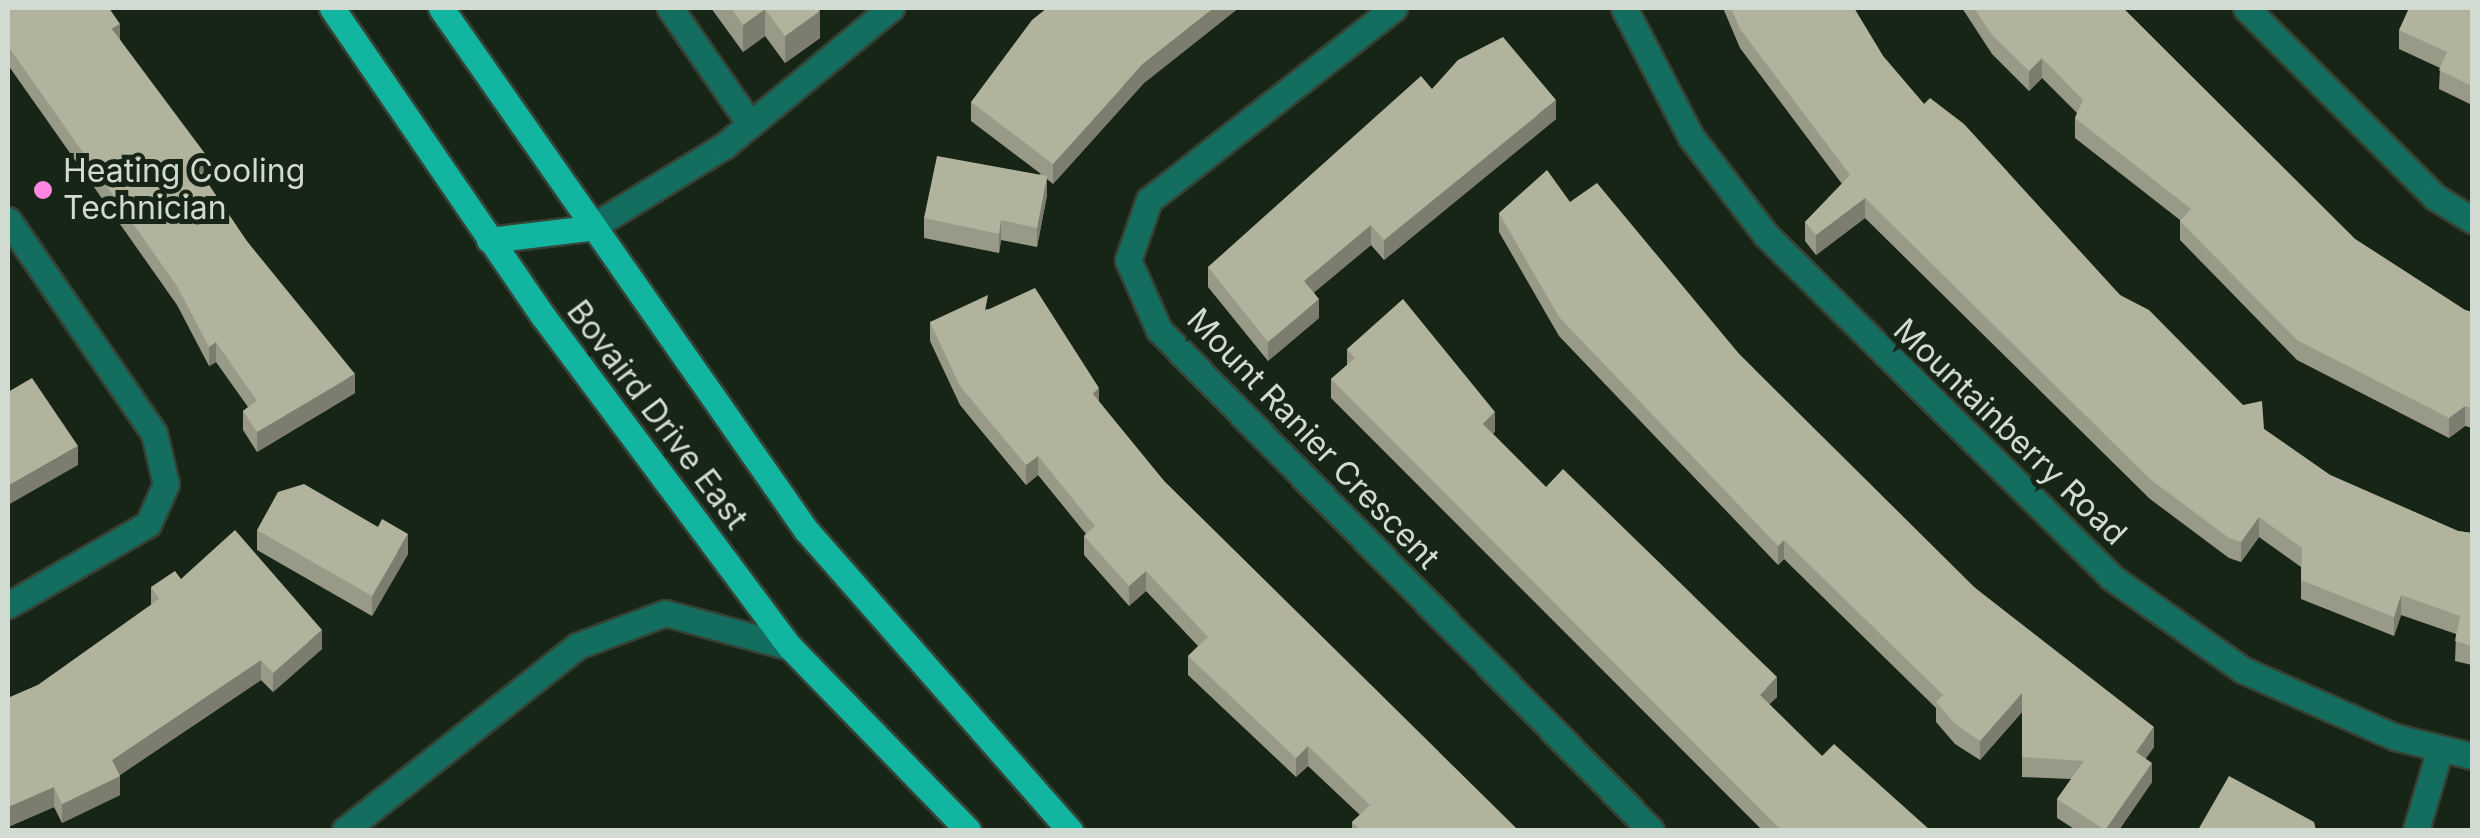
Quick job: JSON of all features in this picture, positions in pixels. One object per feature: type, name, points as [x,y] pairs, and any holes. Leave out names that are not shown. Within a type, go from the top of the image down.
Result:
[{"type":"main road","name":"Bovaird Drive East","points":[[332,8],[489,240],[790,646],[968,830]]},
{"type":"main road","name":"Bovaird Drive East","points":[[441,8],[590,228],[806,530],[1070,830]]},
{"type":"main road","points":[[489,240],[590,228]]},
{"type":"street","points":[[670,8],[750,124]]},
{"type":"street","points":[[590,228],[750,124],[891,8]]},
{"type":"street","name":"Mount Ranier Crescent","points":[[1394,8],[1149,200],[1128,260],[1160,330],[1651,830]]},
{"type":"street","name":"Mountainberry Road","points":[[1624,8],[1691,137],[1766,235],[2111,577],[2244,670],[2440,749],[2472,756]]},
{"type":"street","points":[[2246,8],[2434,197],[2472,220]]},
{"type":"street","points":[[8,220],[154,433],[166,484],[148,524],[8,605]]},
{"type":"street","points":[[345,830],[578,646],[665,613],[790,646]]},
{"type":"street","points":[[2416,830],[2440,749]]},
{"type":"building","points":[[8,8],[109,8],[120,24],[112,29],[209,159],[197,167],[246,240],[355,374],[257,432],[243,411],[257,401],[216,342],[209,347],[177,286],[8,46]]},
{"type":"building","points":[[731,8],[818,8],[820,11],[785,36],[765,9],[743,25]]},
{"type":"building","points":[[1047,8],[1214,8],[1143,64],[1053,164],[971,102],[1032,20]]},
{"type":"building","points":[[1731,8],[1854,8],[1883,56],[1924,104],[1930,98],[1964,124],[2120,295],[2149,310],[2243,405],[2262,401],[2264,429],[2330,475],[2458,531],[2472,533],[2472,646],[2455,641],[2460,616],[2401,595],[2394,617],[2301,580],[2302,548],[2259,517],[2241,542],[2229,538],[2150,479],[1865,198],[1816,235],[1805,222],[1850,175],[1740,29]]},
{"type":"building","points":[[1974,8],[2123,8],[2355,239],[2472,312],[2472,408],[2465,406],[2449,418],[2297,340],[2180,221],[2191,209],[2075,118],[2083,100],[2042,58],[2029,71],[1992,35]]},
{"type":"building","points":[[2409,8],[2472,8],[2472,86],[2439,70],[2447,52],[2399,30]]},
{"type":"building","points":[[1503,37],[1556,100],[1384,240],[1371,225],[1304,281],[1319,299],[1268,342],[1208,267],[1421,76],[1432,89],[1458,60]]},
{"type":"building","points":[[937,156],[1047,176],[1037,228],[1001,220],[999,234],[924,218]]},
{"type":"building","points":[[1547,170],[1570,202],[1597,183],[1740,355],[1974,587],[2154,727],[2136,752],[2152,763],[2105,830],[2057,799],[2084,761],[2022,757],[2022,693],[1980,741],[1955,724],[1936,702],[1943,695],[1784,540],[1778,546],[1559,317],[1499,213]]},
{"type":"building","points":[[1035,288],[1099,388],[1093,394],[1164,481],[1518,830],[1361,830],[1352,822],[1370,805],[1308,746],[1296,758],[1188,656],[1208,637],[1146,571],[1129,586],[1084,536],[1095,526],[1038,456],[1026,465],[960,386],[930,322],[988,295],[985,311]]},
{"type":"building","points":[[1403,299],[1495,412],[1483,424],[1546,487],[1563,469],[1777,677],[1760,695],[1822,756],[1834,744],[1930,830],[1781,830],[1331,379],[1355,358],[1347,349]]},
{"type":"building","points":[[32,378],[78,446],[8,486],[8,392]]},
{"type":"building","points":[[304,484],[378,527],[382,519],[408,534],[372,596],[257,530],[278,492]]},
{"type":"building","points":[[235,530],[322,630],[273,673],[261,660],[112,760],[120,776],[62,804],[54,787],[8,807],[8,698],[38,685],[159,599],[151,587],[175,571],[181,579]]},
{"type":"building","points":[[2229,776],[2314,822],[2316,830],[2198,830]]},
{"type":"place","name":"Heating Cooling Technician","points":[[43,190]]}]
